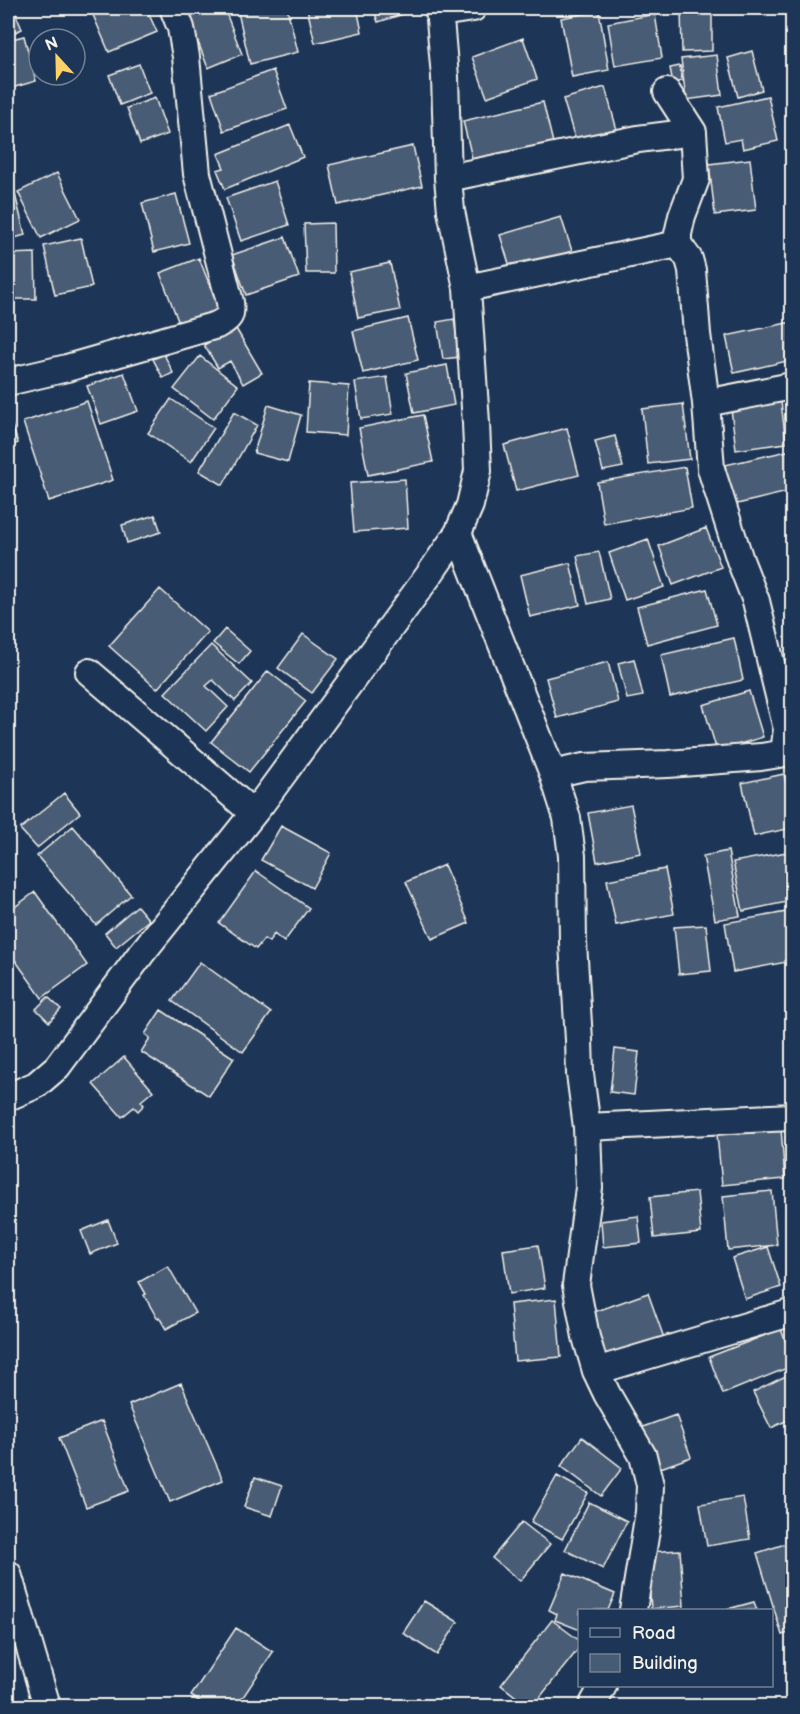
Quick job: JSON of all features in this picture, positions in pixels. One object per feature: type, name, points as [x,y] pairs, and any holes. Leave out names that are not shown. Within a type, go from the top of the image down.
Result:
[{"type":"street","points":[[8,382],[79,365],[217,325],[228,318],[231,311],[230,302],[197,174],[186,57],[181,28],[172,8]]},
{"type":"street","points":[[8,1097],[36,1085],[57,1067],[141,954],[253,813],[429,575],[458,533],[471,505],[478,471],[467,288],[451,211],[446,77],[439,10],[473,8]]},
{"type":"street","points":[[553,774],[584,767],[668,764],[788,753],[787,729],[756,601],[740,560],[711,469],[692,270],[689,260],[678,244],[682,216],[696,179],[693,132],[667,92]]},
{"type":"street","points":[[448,178],[638,139],[693,132]]},
{"type":"street","points":[[467,288],[678,244]]},
{"type":"street","points":[[706,403],[792,386]]},
{"type":"street","points":[[458,533],[553,774],[567,818],[572,856],[573,943],[580,1074],[587,1127],[589,1188],[576,1285],[586,1337],[596,1371],[643,1456],[650,1485],[650,1512],[633,1609]]},
{"type":"street","points":[[89,672],[253,813]]},
{"type":"street","points":[[587,1127],[792,1117]]},
{"type":"street","points":[[596,1371],[792,1314]]},
{"type":"street","points":[[8,1574],[47,1707]]},
{"type":"street","points":[[592,1707],[602,1687]]},
{"type":"building","points":[[8,8],[13,8],[22,29],[8,35]]},
{"type":"building","points":[[109,8],[146,8],[157,32],[109,52],[93,15]]},
{"type":"building","points":[[185,8],[224,8],[242,54],[208,68]]},
{"type":"building","points":[[237,8],[287,8],[298,52],[250,64]]},
{"type":"building","points":[[307,8],[357,8],[362,32],[315,43]]},
{"type":"building","points":[[373,8],[415,8],[416,10],[378,22]]},
{"type":"building","points":[[681,8],[712,8],[712,51],[682,52]]},
{"type":"building","points":[[599,11],[609,70],[572,77],[561,18]]},
{"type":"building","points":[[655,14],[662,58],[615,66],[608,23]]},
{"type":"building","points":[[24,36],[27,47],[27,84],[8,89],[8,40]]},
{"type":"building","points":[[523,38],[537,79],[487,97],[472,57]]},
{"type":"building","points":[[752,51],[762,90],[738,97],[728,58]]},
{"type":"building","points":[[717,55],[722,95],[686,100],[681,59]]},
{"type":"building","points":[[139,64],[150,93],[120,105],[109,75]]},
{"type":"building","points":[[680,66],[682,81],[673,83],[670,68]]},
{"type":"building","points":[[273,70],[287,109],[224,131],[211,93]]},
{"type":"building","points":[[605,87],[617,130],[576,142],[563,99]]},
{"type":"building","points":[[768,96],[778,141],[743,149],[741,139],[725,142],[718,107]]},
{"type":"building","points":[[155,98],[168,134],[140,144],[127,108]]},
{"type":"building","points":[[543,102],[554,147],[474,166],[463,121]]},
{"type":"building","points":[[290,125],[303,157],[225,189],[217,170],[224,168],[218,154]]},
{"type":"building","points":[[413,146],[422,186],[338,205],[329,165]]},
{"type":"building","points":[[750,159],[756,210],[715,215],[709,164]]},
{"type":"building","points":[[57,173],[80,219],[41,238],[18,192]]},
{"type":"building","points":[[275,181],[289,225],[241,241],[226,198]]},
{"type":"building","points":[[14,190],[25,235],[8,240],[8,192]]},
{"type":"building","points":[[176,194],[189,243],[154,252],[142,203]]},
{"type":"building","points":[[561,217],[572,251],[511,270],[500,235]]},
{"type":"building","points":[[333,223],[334,273],[306,273],[304,224]]},
{"type":"building","points":[[285,237],[299,277],[246,295],[232,255]]},
{"type":"building","points":[[81,238],[92,287],[55,295],[44,246]]},
{"type":"building","points":[[35,253],[36,299],[8,299],[8,254]]},
{"type":"building","points":[[199,258],[220,311],[180,326],[160,273]]},
{"type":"building","points":[[390,263],[400,310],[358,318],[349,272]]},
{"type":"building","points":[[408,318],[418,360],[363,373],[353,331]]},
{"type":"building","points":[[454,319],[460,357],[443,359],[437,322]]},
{"type":"building","points":[[792,322],[792,360],[734,373],[726,336]]},
{"type":"building","points":[[235,327],[262,373],[243,384],[230,361],[218,368],[204,345]]},
{"type":"building","points":[[164,354],[173,373],[163,378],[153,359]]},
{"type":"building","points":[[200,356],[238,386],[213,419],[174,389]]},
{"type":"building","points":[[447,365],[454,405],[414,413],[406,373]]},
{"type":"building","points":[[124,373],[138,411],[101,424],[87,386]]},
{"type":"building","points":[[387,377],[393,414],[361,419],[355,382]]},
{"type":"building","points":[[309,383],[349,386],[346,435],[306,432]]},
{"type":"building","points":[[792,396],[792,441],[790,442],[785,397]]},
{"type":"building","points":[[171,399],[214,428],[191,462],[148,433]]},
{"type":"building","points":[[87,401],[113,480],[49,501],[23,422]]},
{"type":"building","points":[[781,402],[786,443],[736,450],[731,409]]},
{"type":"building","points":[[683,404],[690,459],[648,464],[642,409]]},
{"type":"building","points":[[268,405],[301,415],[288,462],[254,453]]},
{"type":"building","points":[[234,412],[257,425],[223,485],[199,471]]},
{"type":"building","points":[[8,414],[18,443],[8,447]]},
{"type":"building","points":[[423,415],[433,462],[368,475],[359,428]]},
{"type":"building","points":[[567,428],[579,475],[516,491],[504,445]]},
{"type":"building","points":[[615,436],[623,467],[603,471],[595,441]]},
{"type":"building","points":[[792,450],[792,491],[733,505],[725,465]]},
{"type":"building","points":[[685,467],[692,508],[604,524],[597,482]]},
{"type":"building","points":[[405,479],[408,528],[354,532],[350,483]]},
{"type":"building","points":[[155,515],[161,532],[127,543],[122,525]]},
{"type":"building","points":[[706,528],[721,567],[673,585],[659,546]]},
{"type":"building","points":[[648,539],[664,587],[625,600],[609,553]]},
{"type":"building","points":[[599,552],[610,599],[588,604],[577,556]]},
{"type":"building","points":[[570,563],[580,605],[530,617],[520,575]]},
{"type":"building","points":[[160,589],[208,632],[157,689],[109,646]]},
{"type":"building","points":[[707,589],[717,625],[647,644],[637,607]]},
{"type":"building","points":[[225,629],[250,651],[239,664],[213,643]]},
{"type":"building","points":[[303,634],[338,659],[312,693],[278,668]]},
{"type":"building","points":[[734,638],[743,680],[670,697],[661,655]]},
{"type":"building","points":[[211,645],[252,683],[235,701],[213,680],[206,686],[228,707],[206,731],[165,693]]},
{"type":"building","points":[[634,659],[643,696],[627,699],[618,663]]},
{"type":"building","points":[[608,662],[618,702],[557,718],[546,678]]},
{"type":"building","points":[[268,671],[306,701],[249,772],[211,742]]},
{"type":"building","points":[[749,691],[763,737],[717,751],[703,705]]},
{"type":"building","points":[[784,774],[792,811],[792,828],[754,836],[742,783]]},
{"type":"building","points":[[64,793],[80,813],[37,848],[20,829]]},
{"type":"building","points":[[631,805],[641,853],[597,862],[588,813]]},
{"type":"building","points":[[73,826],[131,895],[96,925],[37,856]]},
{"type":"building","points":[[281,826],[331,853],[312,888],[261,860]]},
{"type":"building","points":[[728,851],[740,916],[715,920],[703,856]]},
{"type":"building","points":[[792,851],[792,901],[743,911],[733,862]]},
{"type":"building","points":[[444,865],[469,923],[432,939],[406,882]]},
{"type":"building","points":[[665,869],[674,914],[616,925],[607,880]]},
{"type":"building","points":[[256,871],[309,908],[284,942],[274,934],[269,942],[264,939],[256,949],[219,923]]},
{"type":"building","points":[[35,892],[87,965],[42,998],[8,950],[8,912]]},
{"type":"building","points":[[137,906],[149,920],[116,947],[105,933]]},
{"type":"building","points":[[792,911],[792,961],[733,972],[725,923]]},
{"type":"building","points":[[706,925],[711,971],[679,974],[674,927]]},
{"type":"building","points":[[200,962],[271,1013],[243,1052],[172,1001]]},
{"type":"building","points":[[48,997],[61,1009],[49,1022],[36,1009]]},
{"type":"building","points":[[161,1010],[234,1058],[209,1096],[141,1052],[150,1038],[145,1034]]},
{"type":"building","points":[[615,1049],[639,1052],[634,1095],[610,1092]]},
{"type":"building","points":[[124,1057],[153,1091],[141,1101],[144,1105],[138,1111],[134,1107],[122,1117],[93,1084]]},
{"type":"building","points":[[781,1129],[785,1179],[722,1185],[717,1135]]},
{"type":"building","points":[[772,1191],[777,1245],[728,1250],[723,1196]]},
{"type":"building","points":[[697,1192],[701,1233],[654,1238],[650,1197]]},
{"type":"building","points":[[638,1216],[641,1243],[603,1247],[601,1221]]},
{"type":"building","points":[[108,1220],[117,1243],[90,1254],[81,1231]]},
{"type":"building","points":[[538,1245],[545,1288],[509,1294],[503,1250]]},
{"type":"building","points":[[768,1247],[781,1287],[745,1299],[732,1258]]},
{"type":"building","points":[[168,1266],[195,1313],[166,1329],[159,1317],[157,1318],[139,1282]]},
{"type":"building","points":[[648,1293],[664,1338],[607,1359],[591,1313]]},
{"type":"building","points":[[556,1299],[561,1357],[515,1361],[510,1304]]},
{"type":"building","points":[[781,1329],[792,1359],[792,1366],[723,1394],[709,1357]]},
{"type":"building","points":[[792,1373],[792,1418],[771,1428],[753,1392]]},
{"type":"building","points":[[181,1383],[223,1480],[170,1502],[129,1405]]},
{"type":"building","points":[[676,1415],[691,1457],[655,1470],[640,1428]]},
{"type":"building","points":[[102,1421],[129,1491],[86,1507],[59,1438]]},
{"type":"building","points":[[582,1437],[622,1468],[601,1496],[561,1466]]},
{"type":"building","points":[[557,1476],[588,1493],[562,1539],[531,1522]]},
{"type":"building","points":[[255,1477],[282,1486],[272,1516],[244,1507]]},
{"type":"building","points":[[743,1497],[750,1539],[707,1546],[700,1504]]},
{"type":"building","points":[[589,1502],[627,1521],[603,1569],[565,1550]]},
{"type":"building","points":[[522,1522],[550,1544],[520,1581],[492,1558]]},
{"type":"building","points":[[791,1542],[792,1632],[782,1635],[757,1553]]},
{"type":"building","points":[[680,1550],[684,1606],[651,1609],[647,1552]]},
{"type":"building","points":[[565,1573],[615,1594],[608,1609],[578,1609],[578,1629],[555,1620],[557,1614],[549,1610]]},
{"type":"building","points":[[424,1601],[458,1622],[437,1655],[403,1633]]},
{"type":"building","points":[[754,1602],[757,1609],[728,1609]]},
{"type":"building","points":[[552,1620],[578,1640],[578,1650],[533,1706],[528,1706],[501,1685]]},
{"type":"building","points":[[236,1628],[273,1652],[237,1706],[207,1706],[191,1696]]}]
